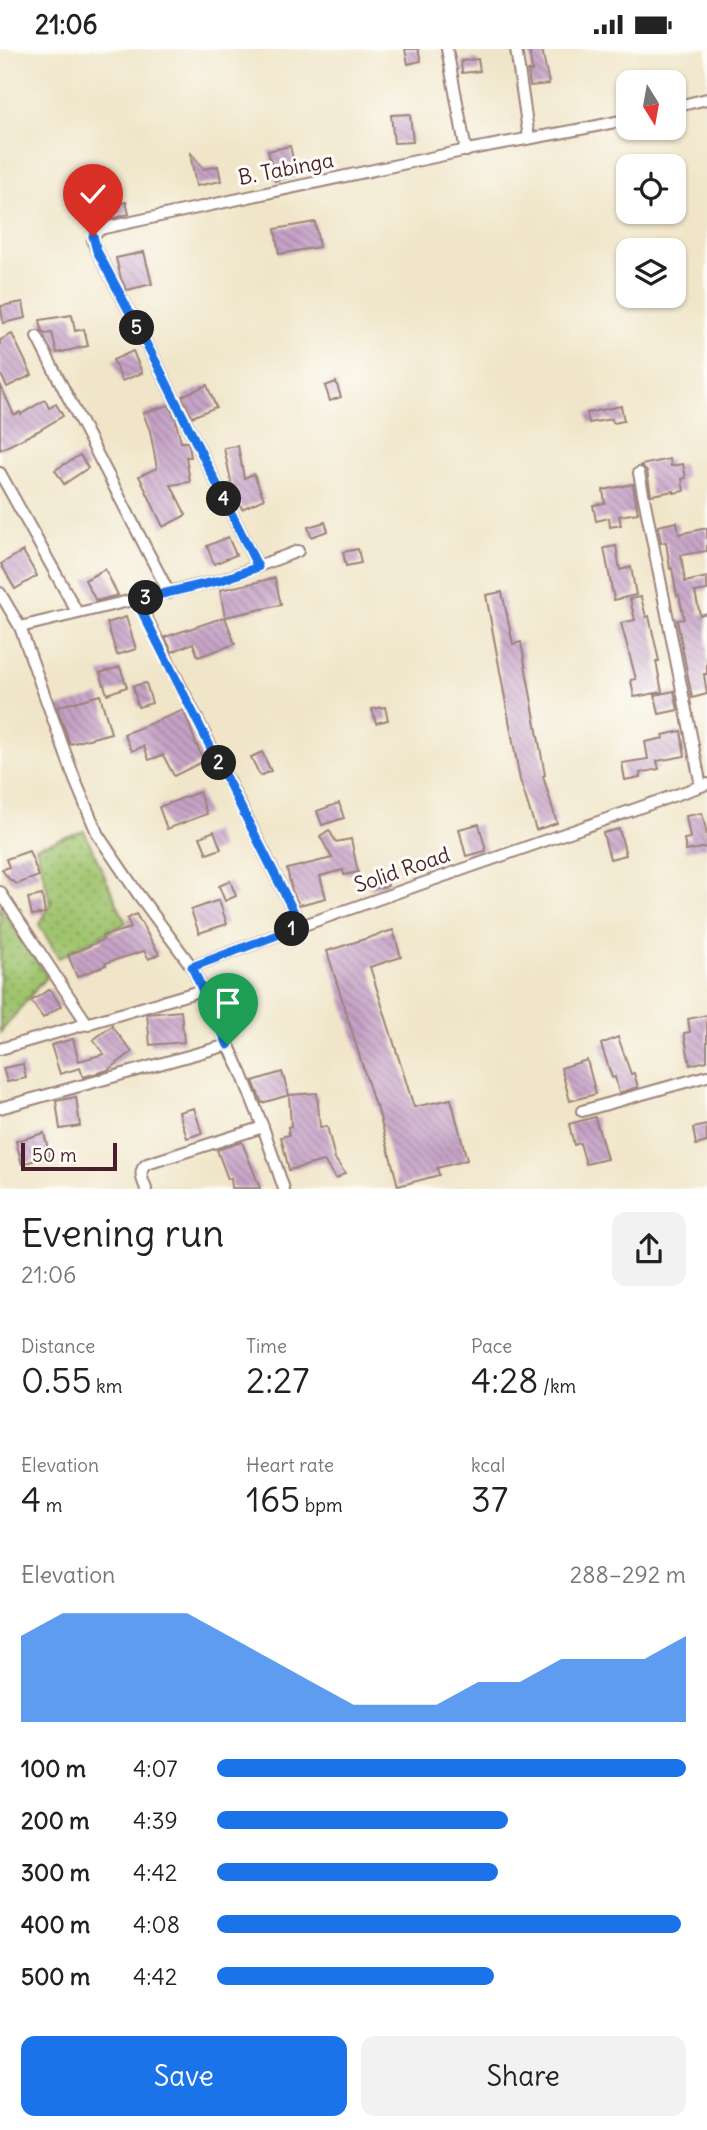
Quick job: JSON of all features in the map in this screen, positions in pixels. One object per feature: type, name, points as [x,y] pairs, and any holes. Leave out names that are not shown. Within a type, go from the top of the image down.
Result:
[{"type":"street","points":[[447,49],[466,151]]},
{"type":"street","points":[[516,49],[529,138]]},
{"type":"street","points":[[686,104],[707,99]]},
{"type":"street","name":"B. Tabinga","points":[[258,567],[156,362],[97,251],[93,241],[95,232],[235,199],[616,121]]},
{"type":"street","points":[[37,337],[169,593]]},
{"type":"street","points":[[0,473],[77,612]]},
{"type":"street","points":[[639,473],[704,785]]},
{"type":"street","points":[[20,627],[222,580],[298,551]]},
{"type":"street","points":[[0,593],[20,627],[65,754],[98,835],[192,967],[263,1127],[284,1188]]},
{"type":"street","points":[[136,600],[301,926]]},
{"type":"street","name":"Solid Road","points":[[192,967],[301,926],[704,785]]},
{"type":"street","points":[[0,892],[88,1025]]},
{"type":"street","points":[[0,1049],[203,990]]},
{"type":"street","points":[[0,1108],[228,1045]]},
{"type":"street","points":[[582,1111],[707,1076]]},
{"type":"street","points":[[146,1188],[141,1170],[147,1164],[263,1127]]},
{"type":"green space","points":[[84,831],[126,923],[59,958],[39,925],[51,904],[36,847]]},
{"type":"green space","points":[[0,907],[47,976],[0,1033]]},
{"type":"building","points":[[405,49],[418,49],[421,61],[408,64]]},
{"type":"building","points":[[529,49],[542,49],[549,84],[530,86],[528,71],[532,71]]},
{"type":"building","points":[[478,59],[480,71],[462,73],[461,61]]},
{"type":"building","points":[[410,114],[413,142],[394,143],[391,115]]},
{"type":"building","points":[[290,146],[297,175],[275,181],[268,151]]},
{"type":"building","points":[[190,152],[203,169],[218,166],[221,181],[196,186]]},
{"type":"building","points":[[109,193],[112,205],[126,202],[129,214],[95,223],[89,197]]},
{"type":"building","points":[[315,222],[319,247],[279,254],[275,229]]},
{"type":"building","points":[[144,252],[152,284],[127,290],[116,258]]},
{"type":"building","points":[[23,302],[26,318],[3,323],[1,306]]},
{"type":"building","points":[[72,315],[75,331],[84,329],[88,346],[57,353],[52,333],[45,334],[42,331],[40,320]]},
{"type":"building","points":[[12,334],[32,375],[7,387],[0,373],[0,340]]},
{"type":"building","points":[[133,351],[142,373],[122,381],[113,360]]},
{"type":"building","points":[[336,382],[341,397],[330,401],[325,386]]},
{"type":"building","points":[[0,384],[14,415],[20,412],[21,414],[45,400],[49,408],[56,404],[63,416],[0,450]]},
{"type":"building","points":[[207,385],[216,407],[192,417],[182,396]]},
{"type":"building","points":[[169,405],[181,442],[187,442],[189,446],[191,457],[186,457],[190,482],[171,485],[186,515],[163,527],[139,476],[157,468],[150,431],[143,413]]},
{"type":"building","points":[[621,406],[624,421],[613,423],[612,419],[589,423],[587,413]]},
{"type":"building","points":[[238,446],[244,478],[254,474],[264,499],[242,509],[232,486],[224,448]]},
{"type":"building","points":[[80,455],[88,468],[64,484],[55,470]]},
{"type":"building","points":[[670,459],[671,466],[683,464],[686,478],[682,479],[684,491],[651,495],[647,471],[641,465]]},
{"type":"building","points":[[633,484],[638,513],[619,516],[621,525],[610,527],[609,518],[596,521],[593,505],[605,503],[603,490]]},
{"type":"building","points":[[325,522],[328,531],[311,537],[308,527]]},
{"type":"building","points":[[677,522],[679,534],[707,528],[707,551],[681,555],[685,582],[707,577],[707,590],[695,592],[700,615],[707,613],[707,674],[704,674],[707,694],[692,698],[677,620],[684,619],[672,568],[670,569],[666,542],[661,543],[658,526]]},
{"type":"building","points":[[228,537],[236,555],[214,564],[207,546]]},
{"type":"building","points":[[616,546],[620,570],[631,567],[636,595],[614,600],[604,548]]},
{"type":"building","points":[[358,549],[361,563],[346,566],[343,552]]},
{"type":"building","points":[[23,551],[37,576],[15,589],[1,564]]},
{"type":"building","points":[[105,569],[118,595],[96,601],[85,580]]},
{"type":"building","points":[[275,578],[281,605],[225,617],[220,590]]},
{"type":"building","points":[[502,592],[513,644],[521,642],[545,775],[543,776],[557,823],[536,830],[520,780],[486,595]]},
{"type":"building","points":[[641,597],[646,617],[649,616],[659,661],[656,661],[662,692],[634,697],[631,680],[636,679],[621,623],[635,620],[630,599]]},
{"type":"building","points":[[126,617],[136,649],[117,655],[107,623]]},
{"type":"building","points":[[225,617],[235,644],[198,657],[193,643],[172,652],[165,637]]},
{"type":"building","points":[[120,667],[127,687],[107,694],[100,673]]},
{"type":"building","points":[[146,683],[152,703],[138,707],[133,686]]},
{"type":"building","points":[[674,691],[678,710],[659,714],[655,695]]},
{"type":"building","points":[[100,695],[111,733],[70,744],[57,707]]},
{"type":"building","points":[[385,707],[388,720],[376,723],[372,709]]},
{"type":"building","points":[[184,710],[204,761],[174,776],[163,755],[149,760],[144,746],[132,751],[124,734]]},
{"type":"building","points":[[681,731],[685,756],[657,761],[659,769],[625,780],[622,763],[648,759],[645,742]]},
{"type":"building","points":[[262,752],[271,771],[260,776],[251,757]]},
{"type":"building","points":[[199,792],[207,814],[167,829],[159,807]]},
{"type":"building","points":[[339,803],[344,818],[322,825],[317,811]]},
{"type":"building","points":[[702,813],[707,847],[686,851],[684,839],[690,838],[686,816]]},
{"type":"building","points":[[479,824],[486,851],[466,856],[459,829]]},
{"type":"building","points":[[619,829],[626,855],[610,859],[603,833]]},
{"type":"building","points":[[329,830],[336,842],[351,839],[358,872],[344,875],[343,870],[320,876],[326,898],[299,905],[292,891],[287,869],[332,858],[320,836]]},
{"type":"building","points":[[214,831],[221,849],[207,854],[200,837]]},
{"type":"building","points":[[29,851],[39,876],[17,884],[2,870],[9,867],[6,859]]},
{"type":"building","points":[[386,875],[388,886],[370,889],[368,878]]},
{"type":"building","points":[[230,881],[236,896],[225,901],[219,886]]},
{"type":"building","points":[[42,895],[45,913],[32,915],[28,898]]},
{"type":"building","points":[[219,900],[227,924],[199,933],[191,910]]},
{"type":"building","points":[[136,914],[159,954],[149,959],[144,951],[105,963],[106,965],[77,977],[68,955],[103,940],[102,936],[131,928],[127,919]]},
{"type":"building","points":[[393,930],[401,957],[370,967],[414,1107],[451,1099],[467,1160],[437,1168],[439,1175],[398,1186],[377,1106],[327,951]]},
{"type":"building","points":[[50,989],[61,1006],[43,1018],[31,1001]]},
{"type":"building","points":[[181,1011],[184,1042],[150,1045],[147,1014]]},
{"type":"building","points":[[707,1015],[707,1061],[690,1065],[684,1033],[690,1032],[688,1019]]},
{"type":"building","points":[[112,1026],[132,1052],[108,1070],[83,1077],[80,1068],[60,1074],[51,1045],[73,1039],[79,1061],[104,1054],[93,1040]]},
{"type":"building","points":[[618,1037],[638,1087],[619,1093],[601,1044]]},
{"type":"building","points":[[587,1060],[596,1094],[570,1101],[561,1068]]},
{"type":"building","points":[[23,1064],[26,1078],[7,1082],[3,1068]]},
{"type":"building","points":[[282,1072],[289,1095],[262,1103],[253,1081]]},
{"type":"building","points":[[317,1093],[320,1127],[327,1126],[335,1159],[345,1173],[336,1179],[324,1161],[289,1170],[281,1137],[289,1135],[288,1127],[291,1126],[289,1095]]},
{"type":"building","points":[[76,1097],[80,1126],[60,1129],[56,1101]]},
{"type":"building","points":[[194,1108],[202,1133],[187,1138],[179,1112]]},
{"type":"building","points":[[595,1117],[607,1159],[586,1164],[580,1143],[574,1145],[569,1124]]},
{"type":"building","points":[[707,1125],[707,1142],[696,1145],[693,1128]]},
{"type":"building","points":[[44,1133],[50,1156],[22,1164],[16,1141]]},
{"type":"building","points":[[242,1142],[260,1188],[232,1188],[231,1178],[228,1179],[217,1150]]},
{"type":"route","points":[[93,236],[94,246],[156,362],[258,567],[222,580],[136,600],[301,926],[192,967],[228,1045]]}]
